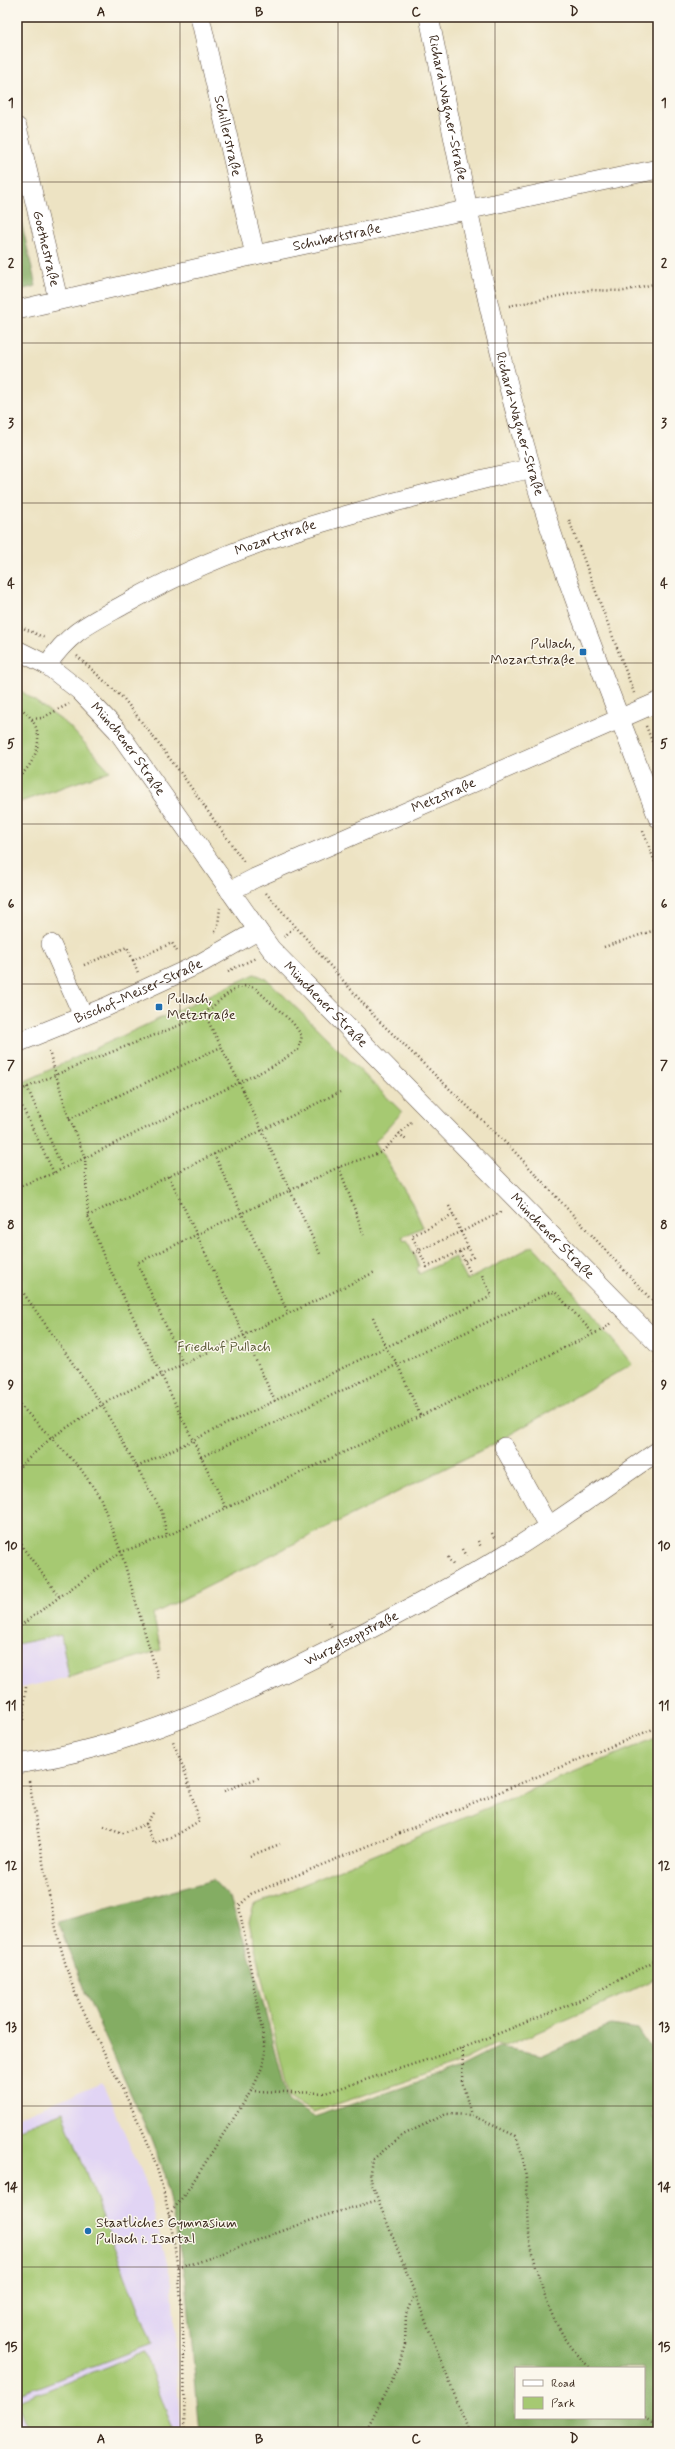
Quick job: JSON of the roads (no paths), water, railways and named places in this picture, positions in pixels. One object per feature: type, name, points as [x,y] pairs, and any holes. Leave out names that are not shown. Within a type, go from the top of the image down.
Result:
[{"type":"street","name":"Schillerstraße","points":[[200,17],[254,255]]},
{"type":"street","name":"Richard-Wagner-Straße","points":[[429,17],[469,210],[499,308],[505,373],[531,469],[566,574],[658,818]]},
{"type":"street","name":"Goethestraße","points":[[17,127],[58,299]]},
{"type":"street","name":"Schubertstraße","points":[[17,310],[58,299],[254,255],[658,169]]},
{"type":"street","name":"Mozartstraße","points":[[47,665],[61,645],[76,632],[144,593],[223,556],[273,537],[335,517],[531,469]]},
{"type":"street","name":"Münchener Straße","points":[[17,650],[47,665],[80,691],[117,730],[225,898],[257,931],[293,972],[658,1344]]},
{"type":"street","name":"Metzstraße","points":[[225,898],[256,878],[602,727],[620,717],[658,702]]},
{"type":"street","name":"Bischof-Meiser-Straße","points":[[17,1043],[83,1016],[194,966],[257,931]]},
{"type":"street","points":[[51,944],[83,1016]]},
{"type":"street","points":[[504,1447],[548,1526]]},
{"type":"street","name":"Wurzelseppstraße","points":[[22,1763],[105,1745],[167,1726],[281,1676],[435,1594],[548,1526],[658,1452]]},
{"type":"place","name":"Pullach, Mozartstraße","points":[[583,652]]},
{"type":"place","name":"Pullach, Metzstraße","points":[[159,1007]]},
{"type":"place","name":"Staatliches Gymnasium Pullach i. Isartal","points":[[88,2231]]},
{"type":"park label","name":"Friedhof Pullach","points":[[224,1347]]}]
